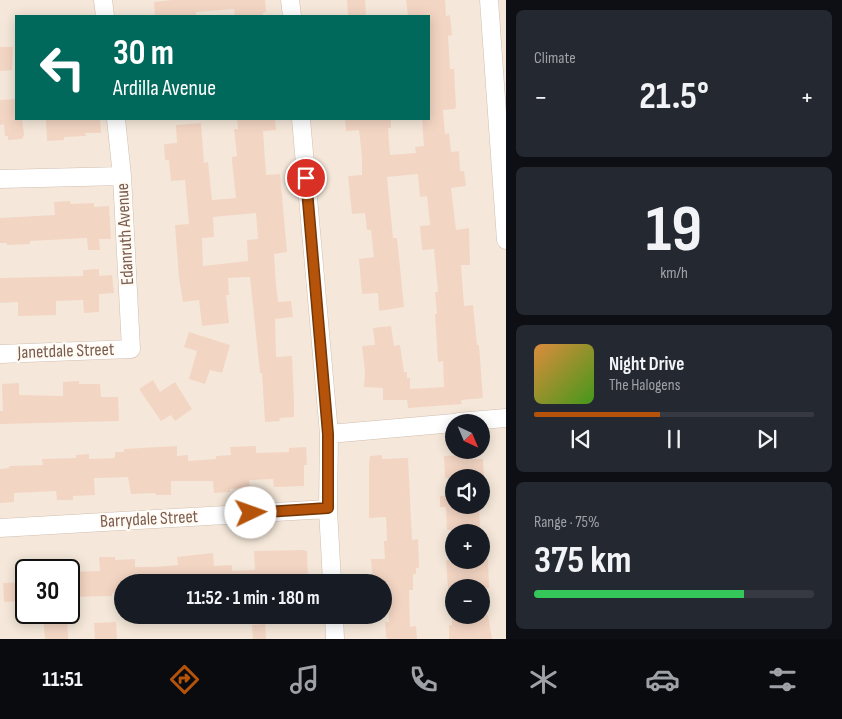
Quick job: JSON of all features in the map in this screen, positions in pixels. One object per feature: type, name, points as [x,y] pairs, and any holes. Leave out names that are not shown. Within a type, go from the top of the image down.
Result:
[{"type":"street","points":[[103,0],[105,15]]},
{"type":"street","points":[[290,0],[292,15]]},
{"type":"street","points":[[489,0],[506,240]]},
{"type":"street","name":"Edanruth Avenue","points":[[116,120],[122,176],[132,349]]},
{"type":"street","points":[[301,120],[328,434],[328,508],[332,574]]},
{"type":"street","points":[[0,178],[122,176]]},
{"type":"street","name":"Janetdale Street","points":[[0,354],[132,349]]},
{"type":"street","points":[[490,419],[506,418]]},
{"type":"street","points":[[328,434],[445,424]]},
{"type":"street","name":"Barrydale Street","points":[[0,528],[328,508]]},
{"type":"street","points":[[334,624],[335,639]]},
{"type":"shaded area","points":[[0,0],[506,0],[506,639],[0,639]]},
{"type":"building","points":[[172,0],[265,0],[266,12],[263,15],[235,15],[234,9],[196,12],[196,15],[155,15],[154,2]]},
{"type":"building","points":[[347,0],[365,0],[366,15],[348,15]]},
{"type":"building","points":[[406,0],[445,0],[446,16],[450,15],[452,35],[448,36],[450,69],[454,69],[456,107],[455,109],[443,110],[445,134],[449,133],[451,152],[459,151],[460,171],[464,171],[466,186],[451,188],[456,230],[469,228],[470,265],[461,265],[464,306],[473,305],[477,345],[479,345],[483,398],[461,400],[462,404],[408,408],[407,400],[383,400],[383,388],[364,387],[365,371],[362,346],[375,345],[373,328],[391,326],[394,346],[400,345],[404,372],[407,372],[407,378],[410,378],[410,389],[444,387],[443,361],[438,362],[435,292],[438,292],[434,249],[422,250],[420,226],[430,225],[427,196],[420,197],[418,174],[387,177],[393,238],[397,238],[404,307],[379,311],[378,293],[362,294],[359,259],[374,257],[371,230],[367,230],[365,213],[352,214],[348,176],[362,175],[362,157],[359,130],[346,131],[345,120],[391,120],[391,128],[388,128],[390,155],[416,153],[415,147],[424,146],[422,120],[430,120],[430,15],[408,15]]},
{"type":"building","points":[[0,47],[13,47],[12,70],[0,71]]},
{"type":"building","points":[[15,99],[15,120],[22,120],[24,135],[22,139],[8,140],[8,136],[5,136],[4,124],[0,125],[0,100]]},
{"type":"building","points":[[46,120],[100,120],[101,133],[85,133],[86,136],[64,137],[64,140],[47,141]]},
{"type":"building","points":[[237,120],[275,120],[276,130],[263,131],[266,175],[280,174],[287,252],[274,254],[276,285],[278,302],[291,301],[293,317],[275,319],[276,357],[292,356],[294,417],[279,418],[280,421],[265,422],[262,373],[260,373],[250,277],[228,278],[229,295],[226,295],[229,323],[202,326],[199,300],[183,302],[179,278],[175,225],[189,224],[185,180],[171,181],[169,160],[165,160],[164,144],[177,143],[176,125],[201,123],[204,163],[208,162],[212,200],[236,198],[232,161],[232,157],[237,156],[234,129],[238,129]],"holes":[[[256,213],[258,239],[247,240],[248,261],[203,266],[202,238],[214,237],[213,217]]]},
{"type":"building","points":[[70,201],[71,204],[94,203],[94,207],[109,206],[111,239],[99,239],[100,250],[88,250],[87,238],[30,241],[30,244],[7,245],[7,243],[0,243],[0,218],[55,215],[54,202]]},
{"type":"building","points":[[99,269],[99,276],[112,275],[114,293],[99,294],[99,312],[84,313],[83,300],[56,301],[56,315],[18,316],[18,302],[0,303],[0,278],[83,276],[83,270]]},
{"type":"building","points":[[189,332],[230,345],[222,373],[210,370],[205,384],[189,379],[197,351],[184,347]]},
{"type":"building","points":[[153,380],[160,392],[175,382],[192,409],[175,421],[171,415],[161,421],[139,389]]},
{"type":"building","points":[[79,381],[79,384],[100,384],[101,397],[118,397],[119,421],[0,424],[0,411],[3,411],[2,384],[19,383],[19,395],[63,396],[63,382]]},
{"type":"building","points":[[177,446],[177,456],[188,455],[188,461],[216,459],[216,456],[231,455],[230,447],[256,446],[256,453],[289,452],[289,448],[306,447],[307,465],[304,465],[304,486],[274,487],[273,479],[249,480],[250,488],[230,489],[230,492],[214,493],[213,481],[171,481],[171,495],[156,495],[155,493],[131,494],[128,477],[94,478],[95,495],[73,496],[73,500],[57,500],[56,491],[14,493],[14,502],[0,503],[0,469],[9,468],[9,466],[43,465],[42,459],[76,458],[76,455],[89,454],[89,459],[115,458],[115,452],[124,452],[124,449]]},
{"type":"building","points":[[382,455],[382,459],[408,458],[412,540],[418,539],[419,568],[416,568],[416,574],[413,574],[413,590],[409,590],[410,627],[416,626],[417,639],[388,639],[386,637],[385,624],[392,624],[392,574],[372,574],[371,559],[385,559],[384,541],[387,541],[386,517],[369,518],[370,456]]},
{"type":"building","points":[[444,456],[445,459],[483,459],[484,469],[445,469],[445,478]]},
{"type":"building","points":[[440,496],[445,496],[445,507],[440,507]]},
{"type":"building","points":[[446,514],[479,514],[480,524],[447,524]]},
{"type":"building","points":[[254,551],[307,551],[308,574],[114,574],[114,593],[112,593],[112,596],[80,597],[80,572],[100,571],[99,557],[115,557],[115,560],[135,559],[135,567],[155,567],[178,565],[177,557],[213,553],[214,566],[232,565],[232,571],[255,570]]},
{"type":"building","points":[[447,569],[488,569],[489,579],[447,579]]},
{"type":"building","points":[[15,582],[15,602],[4,602],[3,583]]},
{"type":"building","points":[[114,622],[116,624],[117,639],[95,639],[94,623]]},
{"type":"building","points":[[44,624],[67,624],[68,639],[45,639]]},
{"type":"building","points":[[265,624],[266,639],[253,639],[252,625]]},
{"type":"building","points":[[490,624],[492,639],[449,639],[449,625]]},
{"type":"route","points":[[251,513],[328,508],[328,434],[306,178]]}]
